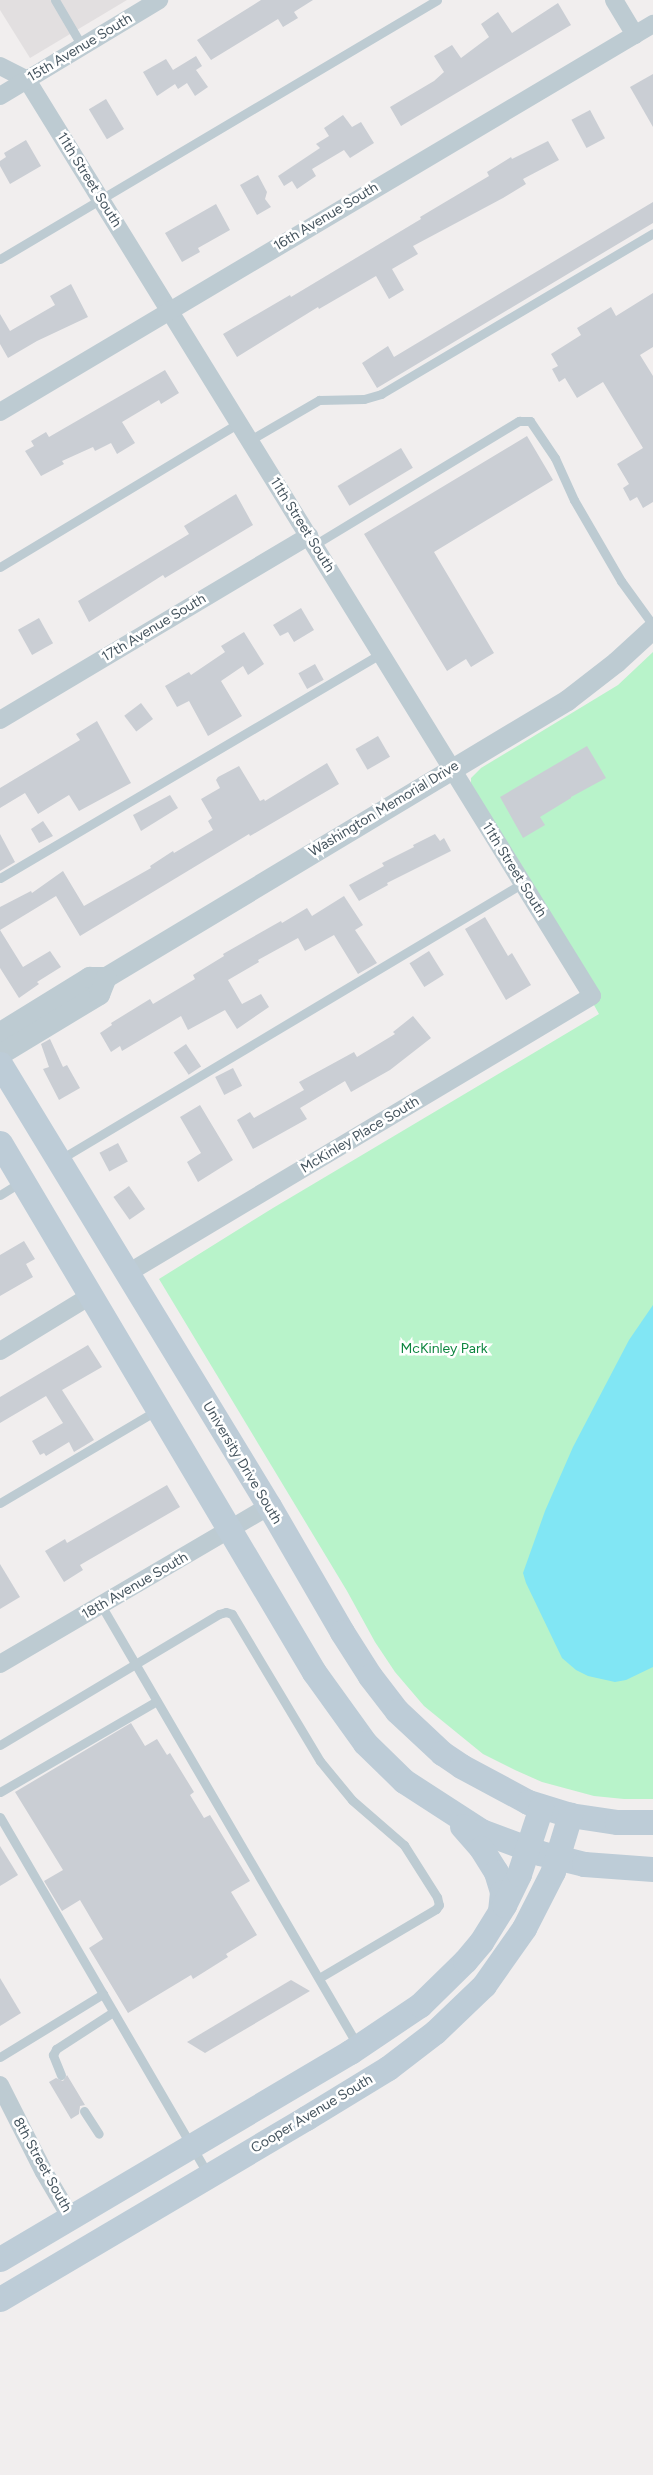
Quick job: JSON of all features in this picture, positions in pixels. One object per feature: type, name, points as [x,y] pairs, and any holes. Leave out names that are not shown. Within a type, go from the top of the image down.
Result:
[{"type":"main road","name":"University Drive South","points":[[0,1064],[57,1161],[269,1506],[342,1632],[370,1676],[397,1711],[442,1752],[461,1766],[502,1789],[542,1807]]},
{"type":"main road","points":[[0,1143],[314,1672],[365,1743],[404,1780],[448,1811],[481,1831],[527,1849],[558,1857],[605,1866],[653,1869]]},
{"type":"main road","points":[[0,2259],[358,2046],[401,2019],[442,1985],[480,1942],[511,1893],[542,1807],[570,1815],[617,1822],[653,1822]]},
{"type":"main road","points":[[448,1811],[481,1848],[496,1872],[502,1892],[499,1912]]},
{"type":"main road","name":"Cooper Avenue South","points":[[0,2299],[388,2068],[459,2011],[484,1985],[506,1957],[537,1905],[558,1857],[570,1815]]},
{"type":"street","name":"15th Avenue South","points":[[0,96],[160,0]]},
{"type":"street","points":[[614,0],[635,34]]},
{"type":"street","name":"16th Avenue South","points":[[0,412],[653,24]]},
{"type":"street","points":[[0,66],[27,80]]},
{"type":"street","name":"11th Street South","points":[[27,80],[592,996]]},
{"type":"street","name":"17th Avenue South","points":[[0,720],[311,540]]},
{"type":"street","name":"Washington Memorial Drive","points":[[0,1032],[88,977],[106,977],[567,700],[616,662],[653,626]]},
{"type":"street","name":"Washington Memorial Drive","points":[[0,1054],[99,994],[106,977]]},
{"type":"street","name":"McKinley Place South","points":[[128,1274],[592,996]]},
{"type":"street","points":[[0,1350],[90,1296]]},
{"type":"street","name":"18th Avenue South","points":[[0,1664],[269,1506]]},
{"type":"street","name":"8th Street South","points":[[0,2085],[44,2172],[71,2218]]},
{"type":"lane","points":[[54,0],[82,46]]},
{"type":"lane","points":[[0,259],[438,0]]},
{"type":"lane","points":[[250,440],[319,400],[364,400],[381,394],[653,233]]},
{"type":"lane","points":[[311,540],[524,420],[530,421],[539,432],[567,480],[574,500],[621,581],[653,626]]},
{"type":"lane","points":[[0,567],[239,423]]},
{"type":"lane","points":[[0,878],[381,654]]},
{"type":"lane","points":[[57,1161],[523,883]]},
{"type":"lane","points":[[0,1195],[23,1181]]},
{"type":"lane","points":[[0,1502],[157,1410]]},
{"type":"lane","points":[[101,1605],[358,2046]]},
{"type":"lane","points":[[0,1745],[219,1614],[226,1612],[232,1614],[320,1761],[352,1800],[404,1845],[431,1886],[439,1904],[436,1909],[319,1978]]},
{"type":"lane","points":[[0,1792],[157,1701]]},
{"type":"lane","points":[[0,1817],[208,2176]]},
{"type":"lane","points":[[0,2057],[103,1994]]},
{"type":"lane","points":[[61,2075],[53,2055],[56,2049],[113,2012]]},
{"type":"lane","points":[[84,2111],[99,2134]]},
{"type":"shaded area","points":[[0,0],[127,0],[30,58],[0,10]]},
{"type":"green space","name":"McKinley Park","points":[[653,652],[653,1799],[624,1799],[594,1796],[542,1782],[515,1770],[483,1754],[424,1706],[395,1672],[375,1642],[347,1591],[159,1279],[273,1208],[599,1014],[471,788],[471,778],[481,768],[618,685]]},
{"type":"water","points":[[653,1305],[653,1667],[626,1680],[615,1682],[588,1676],[576,1670],[562,1658],[523,1573],[545,1511],[573,1447],[629,1340]]},
{"type":"building","points":[[261,0],[313,0],[294,12],[298,18],[283,27],[278,19],[211,60],[197,40]]},
{"type":"building","points":[[558,3],[571,25],[401,126],[390,107],[434,81],[444,72],[434,56],[452,45],[461,58],[489,37],[481,24],[498,12],[512,33]]},
{"type":"building","points":[[196,56],[202,66],[196,70],[208,87],[195,96],[187,83],[178,89],[175,84],[157,96],[143,72],[166,59],[173,70]]},
{"type":"building","points":[[653,74],[653,127],[630,87]]},
{"type":"building","points":[[106,99],[124,129],[107,139],[89,109]]},
{"type":"building","points":[[590,110],[605,138],[586,148],[571,120]]},
{"type":"building","points":[[343,115],[352,127],[361,122],[374,143],[350,158],[344,150],[312,169],[316,176],[297,189],[292,181],[284,186],[278,176],[320,148],[316,144],[329,136],[324,128]]},
{"type":"building","points":[[26,140],[41,166],[10,184],[0,166],[0,161],[6,157],[4,153]]},
{"type":"building","points":[[548,141],[559,160],[523,179],[526,184],[503,198],[413,246],[418,254],[392,269],[404,290],[389,299],[376,276],[319,309],[318,307],[237,357],[223,334],[290,295],[291,297],[421,219],[420,217],[489,176],[487,172],[511,157],[512,159]]},
{"type":"building","points":[[258,175],[267,192],[265,199],[271,207],[257,215],[240,185]]},
{"type":"building","points":[[653,202],[653,223],[377,388],[362,363],[388,346],[394,357]]},
{"type":"building","points":[[216,204],[230,230],[198,248],[200,252],[182,262],[165,233]]},
{"type":"building","points":[[71,284],[88,317],[37,341],[8,358],[0,344],[0,314],[10,331],[55,305],[50,296]]},
{"type":"building","points":[[653,293],[653,347],[640,355],[653,376],[653,502],[643,508],[637,497],[630,501],[623,488],[629,484],[617,464],[643,448],[603,382],[577,398],[565,378],[559,382],[552,369],[558,366],[551,354],[581,335],[577,328],[611,307],[616,316]]},
{"type":"building","points":[[165,370],[179,393],[161,404],[159,400],[122,422],[135,443],[117,454],[111,443],[95,451],[93,447],[62,461],[64,464],[41,476],[25,451],[34,446],[31,441],[46,432],[49,437]]},
{"type":"building","points":[[527,436],[553,480],[434,552],[494,653],[471,667],[466,659],[447,671],[364,534]]},
{"type":"building","points":[[401,448],[413,468],[349,506],[338,486]]},
{"type":"building","points":[[236,494],[253,525],[165,578],[163,575],[89,622],[78,601],[189,534],[184,526]]},
{"type":"building","points":[[301,608],[314,630],[294,642],[288,632],[280,636],[273,625]]},
{"type":"building","points":[[39,618],[53,643],[32,655],[18,630]]},
{"type":"building","points":[[244,632],[264,664],[248,675],[243,666],[221,681],[242,716],[208,736],[189,701],[177,707],[165,686],[189,672],[191,675],[225,652],[221,646]]},
{"type":"building","points":[[315,664],[324,680],[307,689],[298,673]]},
{"type":"building","points":[[141,703],[153,719],[136,732],[124,716]]},
{"type":"building","points":[[97,721],[131,783],[79,811],[69,795],[38,814],[25,793],[0,808],[0,788],[80,740],[76,734]]},
{"type":"building","points":[[378,736],[390,757],[367,770],[355,749]]},
{"type":"building","points":[[587,746],[606,778],[540,817],[545,825],[523,838],[500,797]]},
{"type":"building","points":[[327,763],[339,784],[250,836],[249,834],[80,936],[56,896],[0,930],[0,907],[31,891],[32,893],[63,871],[84,906],[151,868],[150,866],[173,851],[174,853],[213,830],[208,821],[212,818],[201,799],[220,788],[216,780],[218,777],[239,766],[260,801],[264,799],[265,801]]},
{"type":"building","points":[[170,795],[178,808],[141,831],[133,815]]},
{"type":"building","points":[[43,821],[53,836],[39,843],[31,829]]},
{"type":"building","points":[[0,834],[15,862],[0,871]]},
{"type":"building","points":[[435,834],[440,841],[444,838],[451,851],[387,883],[388,885],[359,901],[349,885],[384,866],[382,863]]},
{"type":"building","points":[[344,896],[363,925],[355,930],[377,963],[358,974],[334,935],[305,951],[298,938],[258,960],[259,962],[228,980],[242,1004],[261,994],[269,1007],[237,1029],[225,1010],[188,1030],[181,1016],[122,1051],[120,1046],[111,1052],[100,1033],[112,1025],[111,1023],[150,999],[153,1004],[195,979],[193,975],[224,956],[223,954],[281,921],[282,923],[307,908],[312,916]]},
{"type":"building","points":[[485,917],[508,956],[512,953],[531,985],[506,1000],[465,929]]},
{"type":"building","points":[[0,930],[23,967],[50,951],[61,967],[37,982],[39,984],[19,998],[0,968]]},
{"type":"building","points":[[429,951],[444,975],[424,987],[409,963]]},
{"type":"building","points":[[413,1016],[431,1038],[390,1070],[351,1092],[345,1081],[300,1108],[307,1119],[253,1149],[237,1120],[250,1112],[254,1118],[304,1090],[299,1082],[354,1052],[357,1057],[395,1034],[393,1032]]},
{"type":"building","points":[[50,1039],[63,1067],[67,1065],[80,1088],[59,1100],[43,1069],[49,1067],[41,1044]]},
{"type":"building","points":[[186,1044],[201,1066],[189,1075],[174,1052]]},
{"type":"building","points":[[233,1068],[242,1086],[224,1095],[215,1077]]},
{"type":"building","points":[[200,1105],[233,1160],[198,1182],[187,1162],[201,1153],[180,1117]]},
{"type":"building","points":[[118,1143],[128,1162],[109,1171],[99,1153]]},
{"type":"building","points":[[129,1186],[145,1209],[129,1220],[113,1197]]},
{"type":"building","points":[[24,1241],[35,1259],[26,1264],[33,1277],[0,1296],[0,1255]]},
{"type":"building","points":[[88,1345],[102,1367],[62,1390],[94,1440],[74,1452],[69,1442],[46,1456],[44,1453],[40,1455],[32,1441],[63,1423],[46,1396],[0,1423],[0,1397]]},
{"type":"building","points":[[167,1485],[180,1507],[80,1565],[83,1570],[64,1582],[45,1551],[65,1539],[67,1543]]},
{"type":"building","points":[[0,1564],[20,1597],[0,1609]]},
{"type":"building","points":[[131,1723],[145,1746],[157,1739],[167,1755],[170,1753],[194,1792],[190,1795],[204,1818],[210,1815],[250,1881],[231,1892],[257,1935],[226,1954],[228,1957],[193,1979],[191,1975],[128,2013],[89,1948],[103,1939],[80,1900],[62,1911],[44,1881],[63,1870],[15,1792]]},
{"type":"building","points":[[0,1846],[18,1875],[0,1886]]},
{"type":"building","points":[[0,1978],[21,2013],[0,2026]]},
{"type":"building","points":[[291,1980],[310,1991],[205,2053],[187,2042]]},
{"type":"building","points":[[67,2075],[85,2105],[80,2106],[79,2114],[71,2119],[49,2082],[56,2078],[63,2081]]}]
